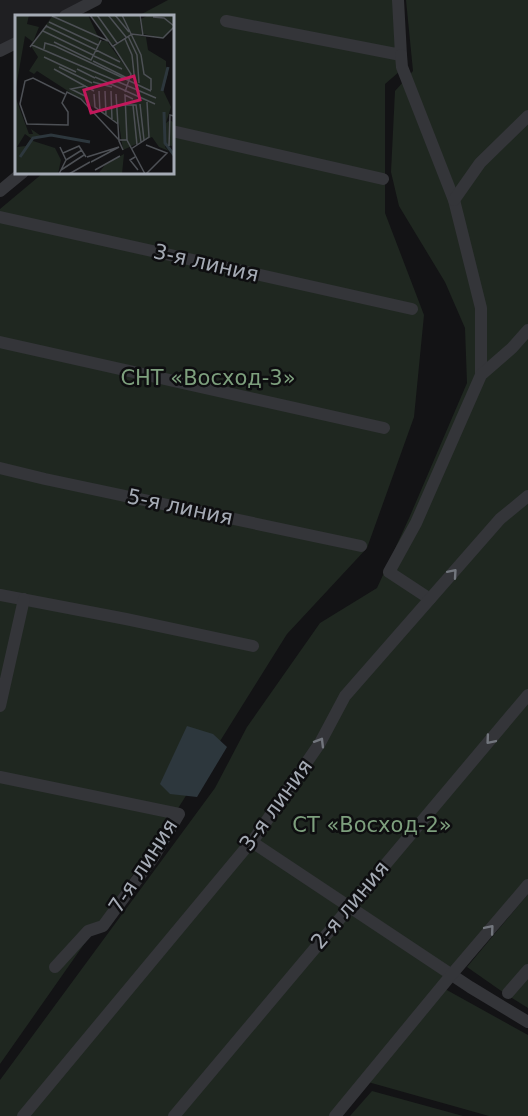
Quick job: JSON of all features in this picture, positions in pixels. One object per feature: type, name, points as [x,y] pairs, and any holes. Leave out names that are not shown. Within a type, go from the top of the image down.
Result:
[{"type":"street","points":[[67,15],[96,0]]},
{"type":"street","points":[[398,0],[402,61],[454,200],[481,308],[481,375],[416,523],[389,572],[430,600]]},
{"type":"street","points":[[226,21],[402,61]]},
{"type":"street","points":[[0,51],[15,44]]},
{"type":"street","points":[[454,200],[480,163],[526,121]]},
{"type":"street","points":[[174,131],[383,179]]},
{"type":"street","points":[[0,191],[21,174]]},
{"type":"street","name":"3-я линия","points":[[0,217],[412,309]]},
{"type":"street","points":[[481,375],[512,348],[528,330]]},
{"type":"street","points":[[0,342],[384,428]]},
{"type":"street","name":"5-я линия","points":[[0,468],[361,546]]},
{"type":"street","name":"3-я линия","points":[[23,1116],[252,842],[320,743],[345,696],[500,519],[528,496]]},
{"type":"street","points":[[0,595],[253,646]]},
{"type":"street","points":[[0,706],[24,599]]},
{"type":"street","name":"2-я линия","points":[[174,1116],[528,695]]},
{"type":"street","name":"7-я линия","points":[[0,777],[179,814],[153,858],[103,926],[88,931],[55,967]]},
{"type":"street","points":[[252,842],[470,987],[528,1022]]},
{"type":"street","points":[[335,1116],[528,885]]},
{"type":"street","points":[[508,993],[528,970]]},
{"type":"shaded area","points":[[0,0],[88,0],[60,15],[15,15],[15,40],[0,49]]},
{"type":"shaded area","points":[[187,726],[213,734],[227,747],[197,797],[170,794],[160,784]]},
{"type":"green space","name":"СНТ «Восход-3»","points":[[168,0],[402,0],[407,65],[385,84],[385,213],[424,315],[414,417],[367,548],[287,634],[167,826],[0,1064],[0,209],[42,174],[174,174],[174,15],[140,15]]},
{"type":"green space","name":"СТ «Восход-2»","points":[[406,0],[528,0],[528,884],[332,1116],[0,1116],[0,1080],[215,788],[247,727],[320,623],[377,588],[467,383],[465,328],[445,282],[399,206],[391,172],[395,91],[413,71]]},
{"type":"green space","points":[[528,894],[528,1008],[467,967]]},
{"type":"green space","points":[[445,989],[528,1035],[528,1116],[489,1116],[368,1082]]},
{"type":"green space","points":[[372,1091],[463,1116],[350,1116]]}]
